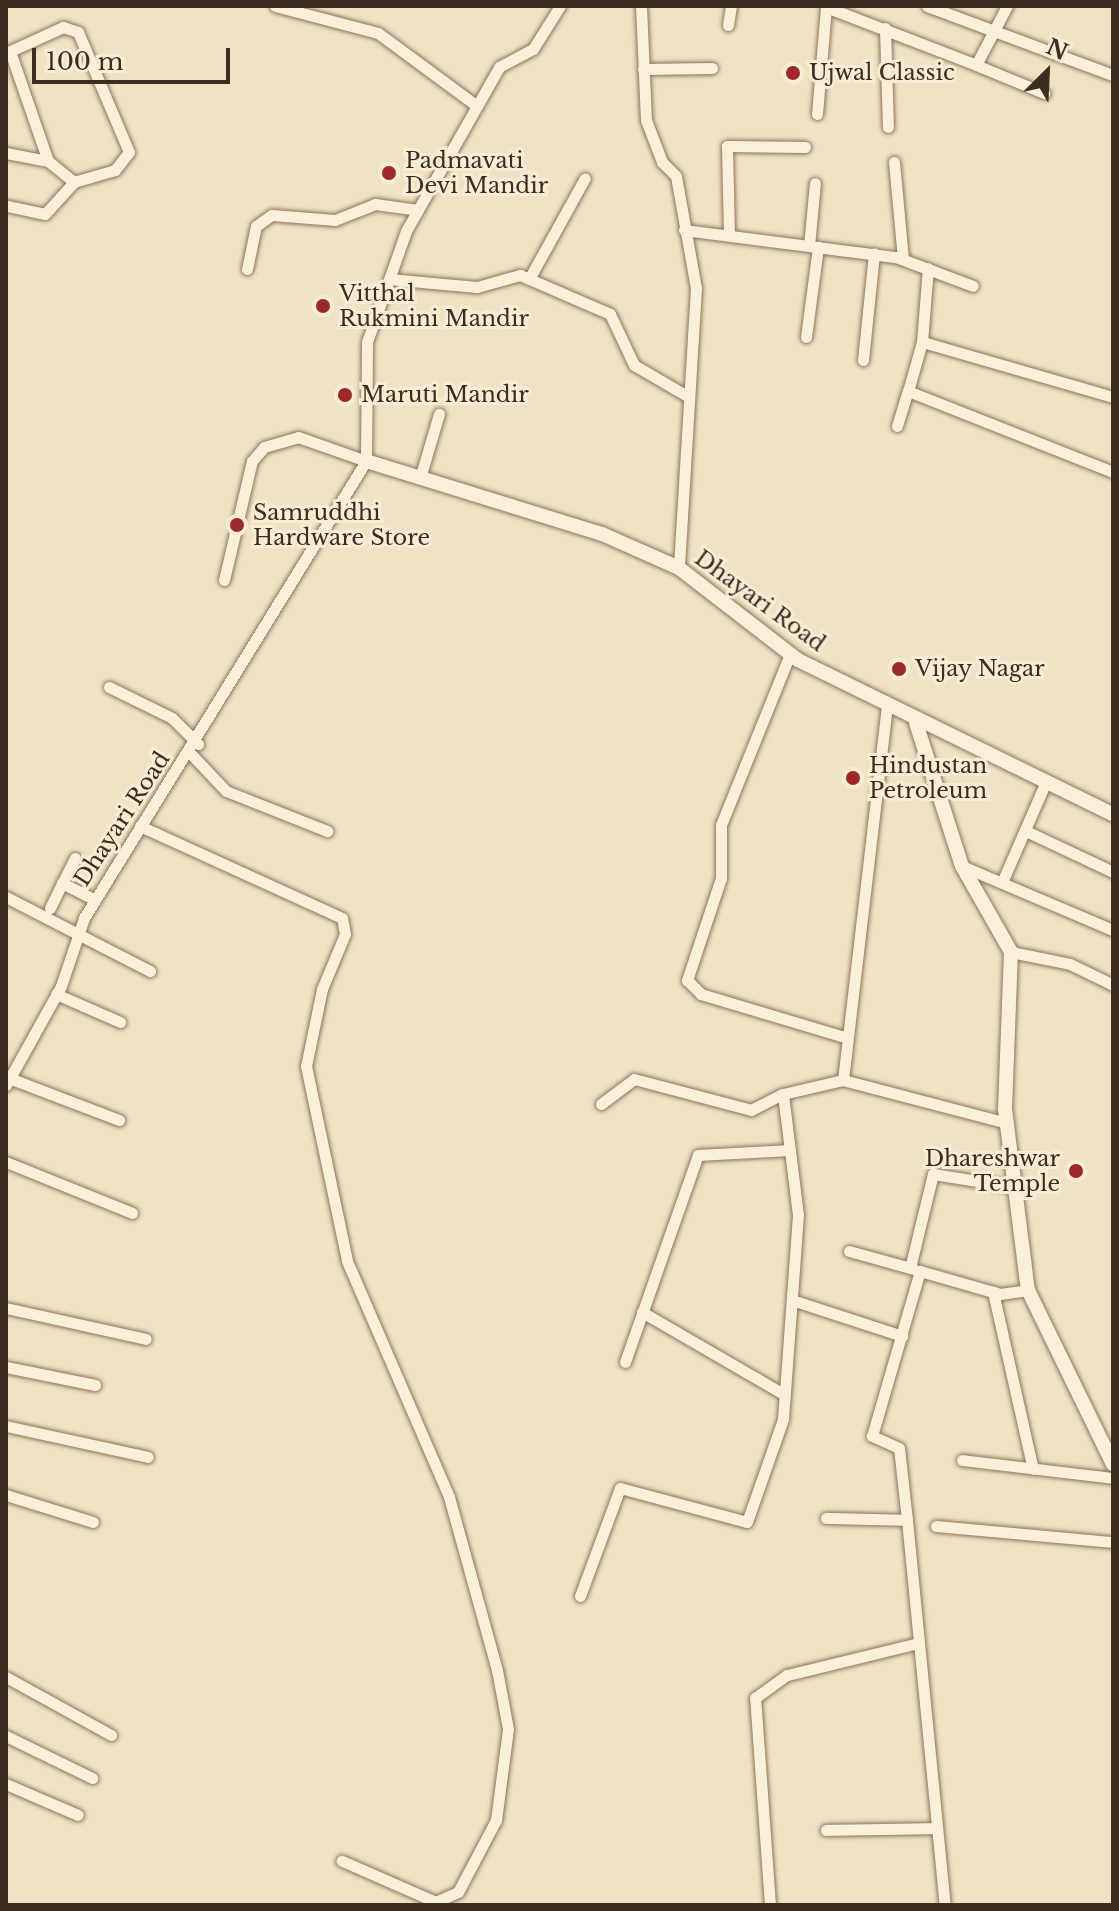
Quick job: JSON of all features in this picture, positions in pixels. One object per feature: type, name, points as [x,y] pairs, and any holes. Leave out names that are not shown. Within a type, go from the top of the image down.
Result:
[{"type":"street","points":[[275,6],[378,33],[477,106]]},
{"type":"street","points":[[224,580],[252,461],[264,447],[298,437],[366,461],[367,342],[418,210],[499,67],[533,49],[560,6]]},
{"type":"street","points":[[641,6],[646,120],[662,162],[676,176],[696,288],[679,568]]},
{"type":"street","points":[[728,25],[731,6]]},
{"type":"street","points":[[817,114],[826,6],[1044,93]]},
{"type":"street","points":[[927,6],[982,30],[998,29],[1113,75]]},
{"type":"street","points":[[976,65],[998,29],[1007,6]]},
{"type":"street","points":[[6,206],[45,214],[74,182],[115,170],[129,152],[78,32],[63,27],[8,52],[48,161]]},
{"type":"street","points":[[885,28],[888,127]]},
{"type":"street","points":[[643,69],[712,68]]},
{"type":"street","points":[[729,235],[727,146],[805,147]]},
{"type":"street","points":[[6,153],[48,161],[74,182]]},
{"type":"street","points":[[894,162],[903,259]]},
{"type":"street","points":[[529,279],[585,178]]},
{"type":"street","points":[[806,337],[814,247],[815,183]]},
{"type":"street","points":[[247,269],[256,226],[272,215],[335,220],[375,204],[418,210]]},
{"type":"street","points":[[684,230],[903,259],[973,286]]},
{"type":"street","points":[[863,360],[874,254]]},
{"type":"street","points":[[897,426],[922,342],[928,268]]},
{"type":"street","points":[[389,279],[477,287],[509,276],[529,279],[610,314],[634,365],[689,397]]},
{"type":"street","points":[[922,342],[1113,397]]},
{"type":"street","points":[[908,391],[1113,472]]},
{"type":"street","points":[[420,478],[439,414]]},
{"type":"street","name":"Dhayari Road","points":[[8,1081],[56,994],[95,900],[140,826],[194,749],[366,461],[602,534],[679,568],[790,654],[916,723],[1113,814]]},
{"type":"street","points":[[790,654],[721,825],[721,878],[687,980],[701,994],[848,1038]]},
{"type":"street","points":[[109,687],[172,718],[226,791],[327,831]]},
{"type":"street","points":[[843,1080],[887,707]]},
{"type":"street","points":[[916,723],[962,866],[1011,952],[1007,1123],[1028,1290],[1113,1464]]},
{"type":"street","points":[[1003,880],[1028,832],[1045,784]]},
{"type":"street","points":[[140,826],[342,918],[345,934],[307,1047],[308,1078],[347,1261],[449,1497],[497,1670],[508,1729],[496,1820],[458,1892],[436,1902],[342,1861]]},
{"type":"street","points":[[1028,832],[1113,872]]},
{"type":"street","points":[[50,908],[75,858]]},
{"type":"street","points":[[962,866],[1003,880],[1113,930]]},
{"type":"street","points":[[62,883],[95,900]]},
{"type":"street","points":[[6,897],[150,971]]},
{"type":"street","points":[[1011,952],[1070,964],[1113,985]]},
{"type":"street","points":[[56,994],[120,1022]]},
{"type":"street","points":[[601,1104],[634,1079],[751,1110],[783,1094],[843,1080],[1007,1123]]},
{"type":"street","points":[[8,1081],[119,1120]]},
{"type":"street","points":[[580,1596],[620,1488],[747,1522],[785,1395],[798,1215],[783,1094]]},
{"type":"street","points":[[625,1362],[698,1155],[790,1150]]},
{"type":"street","points":[[6,1162],[132,1213]]},
{"type":"street","points":[[945,1905],[899,1448],[872,1436],[902,1336],[933,1174],[1015,1187]]},
{"type":"street","points":[[849,1251],[993,1292],[1028,1290]]},
{"type":"street","points":[[993,1292],[1033,1469]]},
{"type":"street","points":[[792,1300],[902,1336]]},
{"type":"street","points":[[6,1308],[146,1339]]},
{"type":"street","points":[[642,1312],[785,1395]]},
{"type":"street","points":[[6,1367],[95,1385]]},
{"type":"street","points":[[6,1426],[148,1457]]},
{"type":"street","points":[[962,1460],[1113,1478]]},
{"type":"street","points":[[6,1495],[93,1522]]},
{"type":"street","points":[[826,1518],[907,1520]]},
{"type":"street","points":[[936,1526],[1113,1542]]},
{"type":"street","points":[[770,1905],[755,1698],[787,1675],[918,1643]]},
{"type":"street","points":[[6,1677],[111,1735]]},
{"type":"street","points":[[6,1736],[92,1778]]},
{"type":"street","points":[[6,1784],[78,1815]]},
{"type":"street","points":[[826,1830],[937,1828]]},
{"type":"place","name":"Ujwal Classic","points":[[793,73]]},
{"type":"place","name":"Padmavati Devi Mandir","points":[[389,173]]},
{"type":"place","name":"Vitthal Rukmini Mandir","points":[[323,306]]},
{"type":"place","name":"Maruti Mandir","points":[[345,395]]},
{"type":"place","name":"Samruddhi Hardware Store","points":[[237,525]]},
{"type":"place","name":"Vijay Nagar","points":[[899,669]]},
{"type":"place","name":"Hindustan Petroleum","points":[[853,778]]},
{"type":"place","name":"Dhareshwar Temple","points":[[1076,1171]]}]
